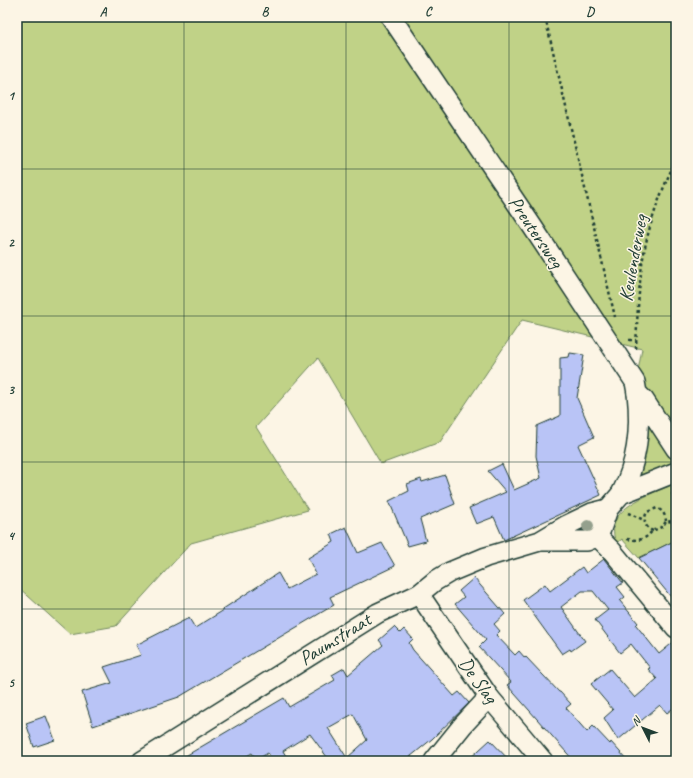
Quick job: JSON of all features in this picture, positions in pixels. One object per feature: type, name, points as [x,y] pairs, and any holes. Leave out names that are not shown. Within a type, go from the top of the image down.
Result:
[{"type":"street","name":"Preutersweg","points":[[391,17],[581,299],[635,382],[638,393],[676,449]]},
{"type":"street","points":[[638,393],[640,416],[636,453],[630,473],[621,494],[608,509],[604,522],[597,536],[612,551],[676,628]]},
{"type":"street","points":[[621,494],[676,472]]},
{"type":"street","name":"Paumstraat","points":[[142,761],[378,613],[418,594],[435,581],[486,557],[540,541],[592,513],[608,509]]},
{"type":"street","name":"Paumstraat","points":[[540,541],[587,541],[597,536]]},
{"type":"street","name":"De Slag","points":[[418,594],[489,697],[543,761]]},
{"type":"street","points":[[434,761],[463,725],[489,697]]},
{"type":"path","points":[[545,17],[616,321]]},
{"type":"path","name":"Keulenderweg","points":[[636,352],[641,272],[650,228],[660,198],[676,160]]},
{"type":"path","points":[[628,340],[636,340]]},
{"type":"path","points":[[622,539],[644,539],[653,531],[658,530],[664,525],[666,521],[665,514],[657,508],[647,512],[644,520],[646,526],[653,531]]},
{"type":"path","points":[[666,521],[676,522]]},
{"type":"green space","points":[[17,17],[676,17],[676,435],[637,376],[642,349],[522,320],[440,442],[381,464],[318,358],[256,427],[308,510],[191,543],[116,626],[70,634],[17,586]]},
{"type":"green space","points":[[646,417],[676,463],[633,479]]},
{"type":"green space","points":[[676,483],[676,540],[639,558],[622,539],[616,544],[614,525],[617,517],[623,510],[649,494]]},
{"type":"building","points":[[570,353],[584,355],[577,398],[594,437],[578,445],[601,495],[504,540],[494,517],[476,524],[469,508],[506,492],[488,471],[502,464],[514,490],[541,478],[536,456],[537,426],[560,416],[560,358],[569,357]]},
{"type":"building","points":[[445,475],[455,504],[420,519],[426,541],[408,546],[389,501],[409,491],[407,484],[421,479],[422,482]]},
{"type":"building","points":[[346,527],[358,553],[382,543],[395,566],[330,597],[334,605],[179,697],[93,726],[82,692],[112,683],[104,667],[141,655],[136,645],[189,618],[195,628],[278,573],[287,589],[316,574],[308,558],[334,542],[331,534]]},
{"type":"building","points":[[676,540],[676,603],[639,558]]},
{"type":"building","points":[[604,559],[623,583],[617,587],[625,597],[620,601],[638,623],[636,625],[659,654],[676,640],[676,706],[667,713],[660,705],[618,740],[604,718],[613,710],[591,684],[610,669],[635,698],[657,679],[648,669],[650,668],[631,644],[620,653],[595,620],[608,610],[593,591],[582,591],[561,607],[585,641],[571,651],[570,649],[562,654],[523,600],[545,584],[550,591],[582,567],[586,573]]},
{"type":"building","points":[[474,578],[505,614],[494,624],[500,631],[496,635],[515,655],[519,651],[525,658],[526,657],[560,692],[571,704],[566,708],[587,732],[593,726],[610,744],[611,742],[628,761],[574,761],[507,685],[511,682],[479,647],[486,640],[455,604],[464,597],[459,591]]},
{"type":"building","points":[[394,627],[400,633],[404,629],[413,639],[409,643],[413,650],[454,696],[459,692],[469,703],[432,739],[405,761],[330,761],[310,734],[283,751],[289,761],[272,761],[268,753],[256,760],[252,753],[238,761],[177,761],[284,698],[289,707],[335,680],[332,675],[344,668],[348,675],[383,645],[379,640]],"holes":[[[353,714],[367,740],[347,758],[328,728]]]},
{"type":"building","points":[[46,716],[55,740],[34,747],[26,723]]},
{"type":"building","points":[[490,740],[510,761],[467,761]]}]
